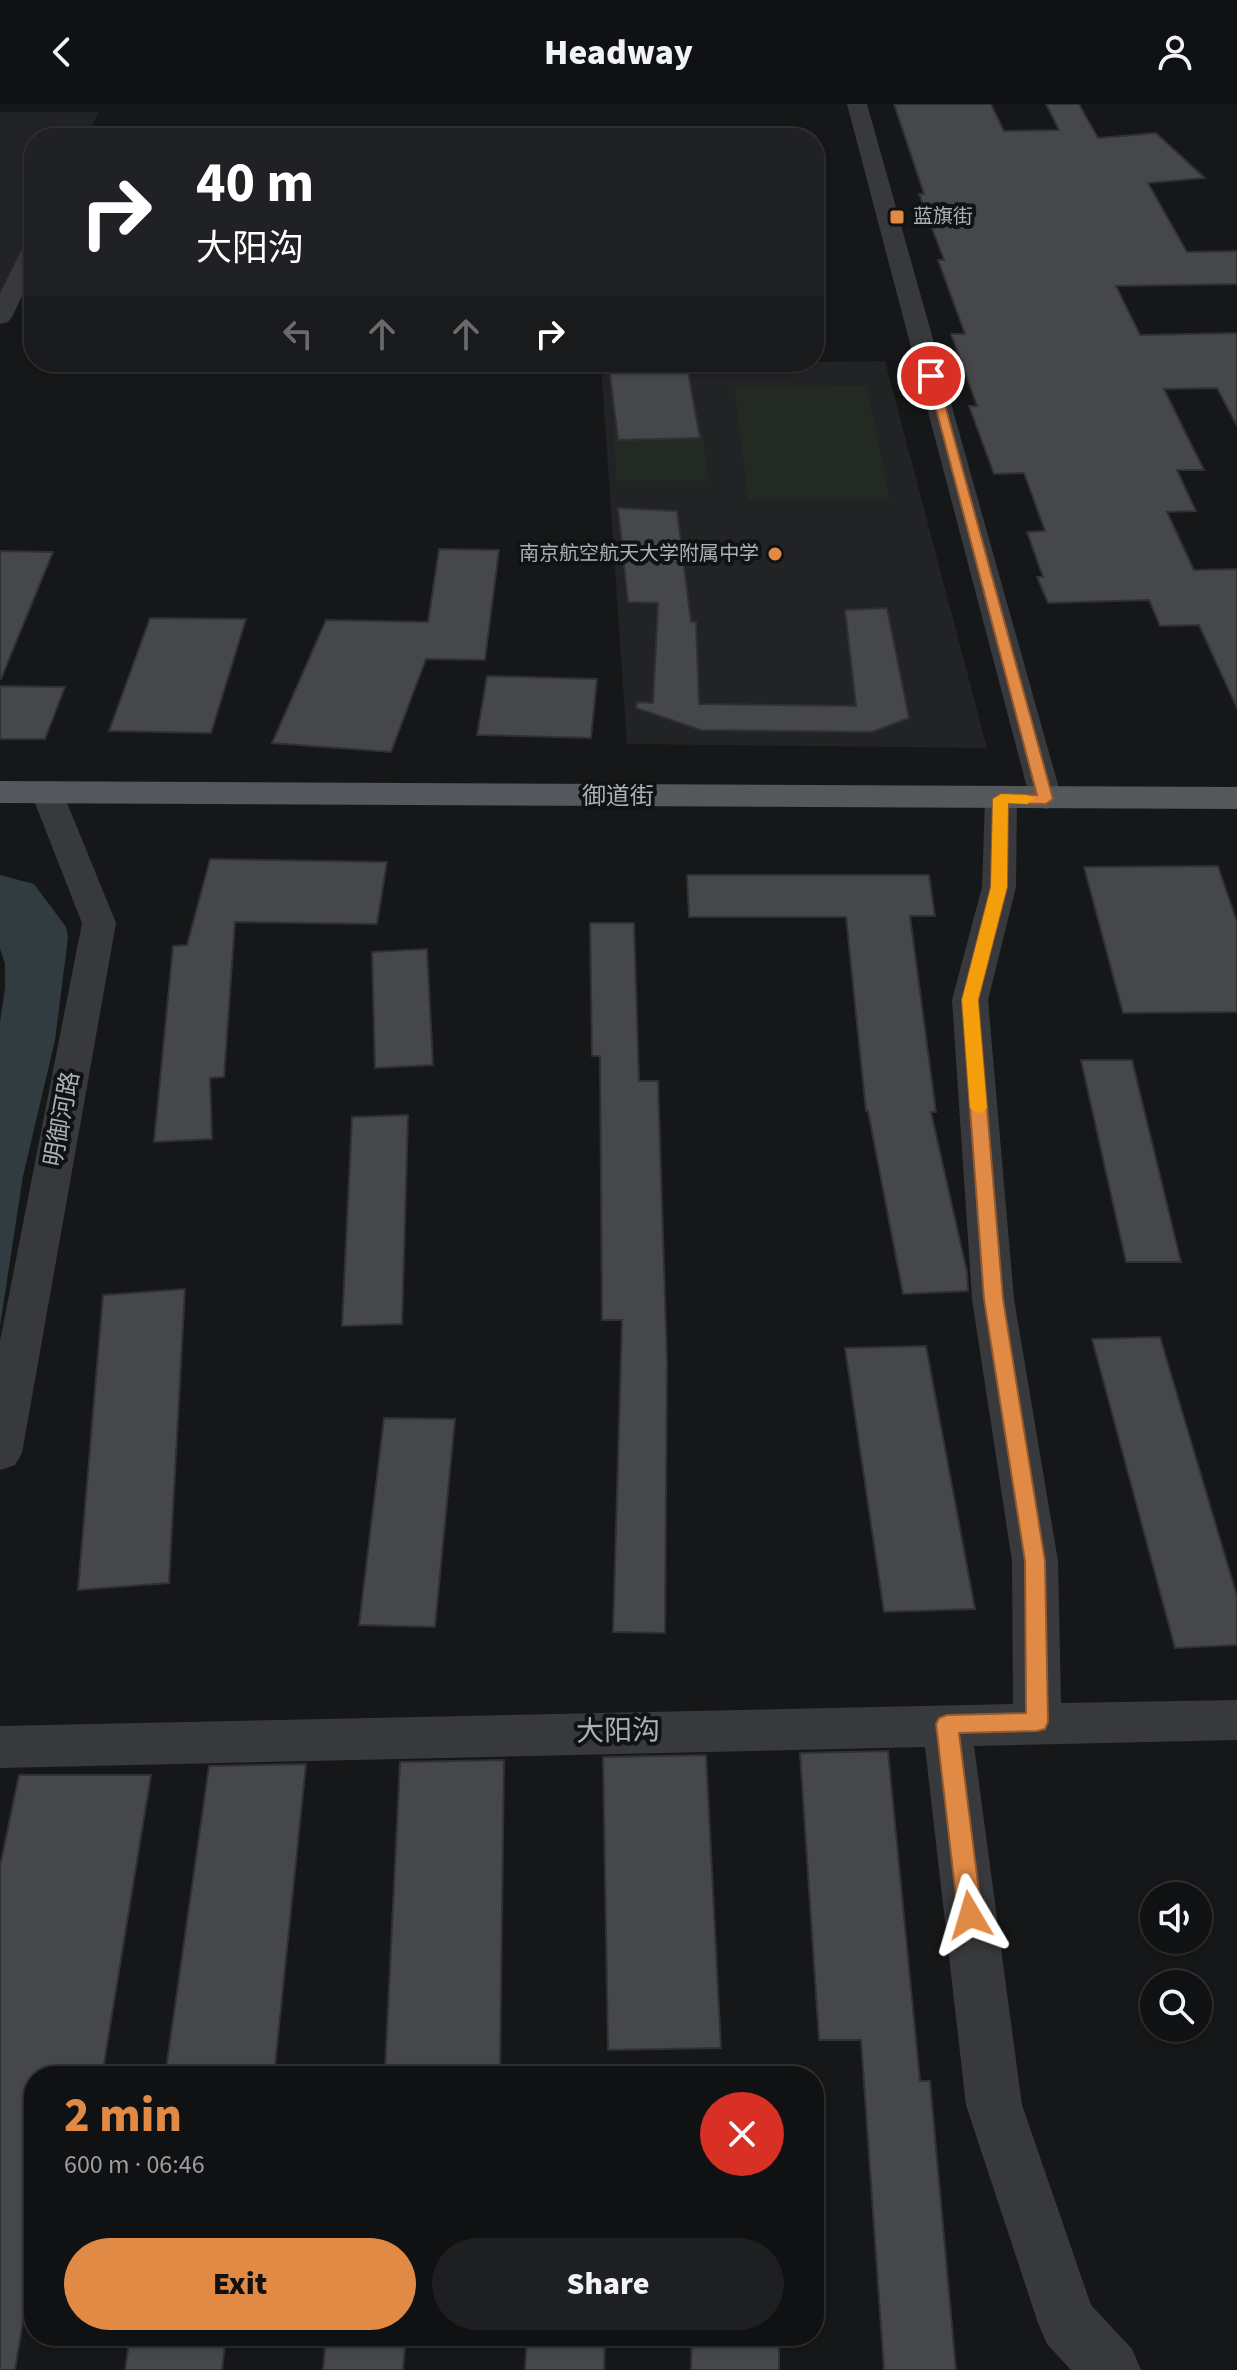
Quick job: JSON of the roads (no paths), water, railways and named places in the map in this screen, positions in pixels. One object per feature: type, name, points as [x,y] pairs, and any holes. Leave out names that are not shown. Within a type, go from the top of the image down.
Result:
[{"type":"main road","name":"御道街","points":[[0,792],[1237,798]]},
{"type":"street","points":[[857,104],[1046,799]]},
{"type":"street","points":[[0,317],[24,268]]},
{"type":"street","name":"明御河路","points":[[0,1453],[99,923],[47,793]]},
{"type":"street","points":[[1001,799],[999,887],[970,1000],[993,1299],[1035,1561],[1037,1722]]},
{"type":"street","name":"大阳沟","points":[[0,1747],[1237,1720]]},
{"type":"street","points":[[947,1724],[994,2105],[1068,2323],[1111,2370]]},
{"type":"place","name":"蓝旗街","points":[[897,217]]},
{"type":"place","name":"南京航空航天大学附属中学","points":[[775,554]]}]
